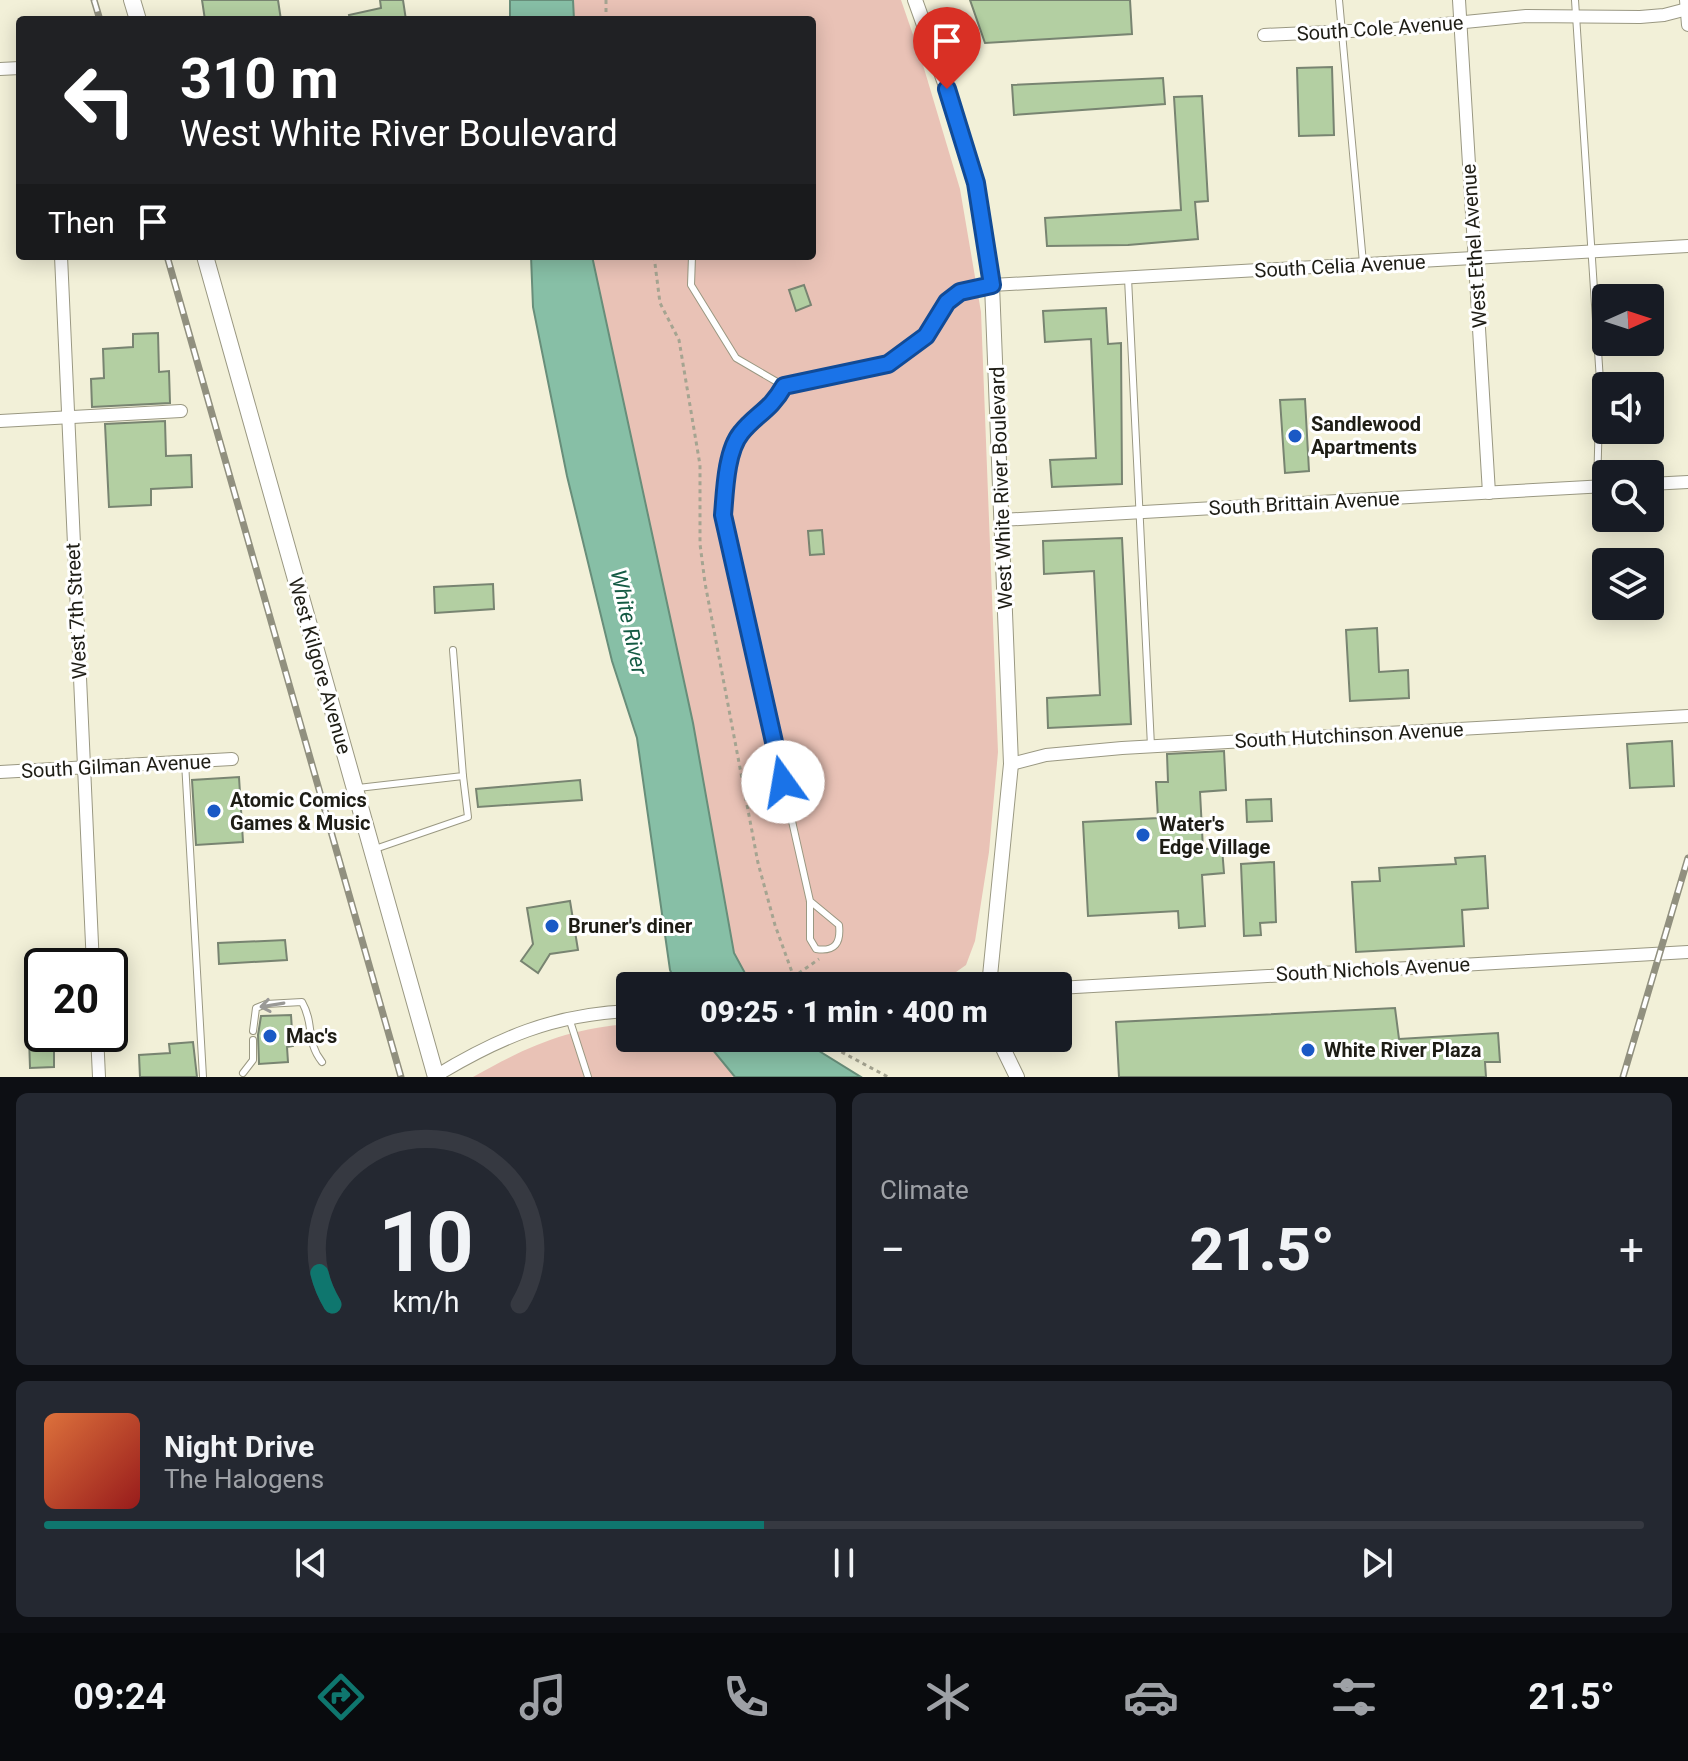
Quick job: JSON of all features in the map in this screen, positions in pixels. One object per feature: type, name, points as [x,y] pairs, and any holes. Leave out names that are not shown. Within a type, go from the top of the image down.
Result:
[{"type":"main road","name":"West Kilgore Avenue","points":[[206,260],[435,1077]]},
{"type":"street","name":"West White River Boulevard","points":[[915,0],[976,183],[992,285],[1011,764],[990,972]]},
{"type":"street","name":"West Ethel Avenue","points":[[1459,0],[1489,493]]},
{"type":"street","points":[[1686,0],[1688,25]]},
{"type":"street","name":"South Cole Avenue","points":[[1264,35],[1526,16],[1640,17],[1687,9]]},
{"type":"street","name":"South Celia Avenue","points":[[992,285],[1688,246]]},
{"type":"street","name":"West 7th Street","points":[[61,260],[92,948]]},
{"type":"street","points":[[0,421],[181,411]]},
{"type":"street","points":[[1664,483],[1688,482]]},
{"type":"street","name":"South Brittain Avenue","points":[[1001,520],[1592,487]]},
{"type":"street","name":"South Hutchinson Avenue","points":[[1011,764],[1046,755],[1151,746],[1688,716]]},
{"type":"street","name":"South Gilman Avenue","points":[[0,772],[232,759]]},
{"type":"street","name":"South Nichols Avenue","points":[[1072,987],[1688,952]]},
{"type":"street","points":[[435,1077],[505,1037],[550,1021],[616,1012]]},
{"type":"street","points":[[98,1052],[99,1077]]},
{"type":"street","points":[[1005,1052],[1017,1077]]},
{"type":"lane","points":[[1339,0],[1363,264]]},
{"type":"lane","points":[[1575,0],[1600,381],[1601,460]]},
{"type":"lane","points":[[692,260],[691,285],[736,358],[784,386],[888,364],[926,336],[947,302],[960,292],[992,285]]},
{"type":"lane","points":[[1128,278],[1151,746]]},
{"type":"lane","points":[[784,386],[774,403],[739,435],[726,481],[723,515],[810,901],[810,939],[816,949],[827,951],[835,947],[840,937],[839,925],[810,901]]},
{"type":"lane","points":[[372,850],[468,817],[453,650]]},
{"type":"lane","points":[[185,762],[203,1077]]},
{"type":"lane","points":[[355,789],[463,776]]},
{"type":"lane","points":[[253,1031],[256,1008],[266,1004],[302,1002],[310,1016],[311,1047],[322,1062]]},
{"type":"lane","points":[[569,1018],[588,1077]]},
{"type":"lane","points":[[243,1073],[253,1060],[253,1040]]},
{"type":"path","points":[[655,260],[660,303],[679,340],[688,391],[700,465],[700,544],[705,583],[756,852],[790,972]]},
{"type":"path","points":[[801,972],[827,951]]},
{"type":"path","points":[[842,1052],[888,1077]]},
{"type":"shaded area","points":[[573,0],[901,0],[960,189],[981,312],[998,752],[989,852],[975,941],[966,965],[956,972],[744,972],[734,953],[693,723],[593,263],[593,260],[816,260],[816,16],[574,16]]},
{"type":"shaded area","points":[[616,1025],[616,1052],[714,1052],[735,1077],[473,1077],[548,1041]]},
{"type":"water","points":[[510,0],[573,0],[574,16],[510,16]]},
{"type":"water","name":"White River","points":[[531,260],[593,260],[693,723],[734,953],[744,972],[670,970],[637,738],[612,661],[567,476],[533,307]]},
{"type":"water","points":[[714,1052],[821,1052],[861,1077],[735,1077]]},
{"type":"building","points":[[202,0],[278,0],[280,16],[204,16]]},
{"type":"building","points":[[380,0],[403,0],[405,16],[349,16],[349,15],[381,8]]},
{"type":"building","points":[[970,0],[1130,0],[1132,34],[985,43]]},
{"type":"building","points":[[1332,67],[1334,135],[1299,136],[1297,68]]},
{"type":"building","points":[[1163,78],[1165,104],[1014,115],[1012,85]]},
{"type":"building","points":[[1202,96],[1208,201],[1195,202],[1198,239],[1128,245],[1047,246],[1045,218],[1181,210],[1174,97]]},
{"type":"building","points":[[804,285],[811,305],[796,311],[789,290]]},
{"type":"building","points":[[1106,308],[1108,344],[1121,343],[1122,484],[1052,487],[1050,460],[1096,458],[1091,339],[1045,342],[1043,311]]},
{"type":"building","points":[[158,333],[159,372],[169,371],[170,403],[92,407],[91,379],[104,378],[103,349],[133,347],[133,334]]},
{"type":"building","name":"Sandlewood Apartments","points":[[1305,399],[1309,471],[1285,473],[1280,400]]},
{"type":"building","points":[[165,421],[166,456],[191,455],[192,487],[151,489],[151,505],[109,507],[105,424]]},
{"type":"building","points":[[822,530],[824,554],[810,555],[808,531]]},
{"type":"building","points":[[1122,538],[1131,724],[1048,728],[1047,698],[1100,695],[1094,571],[1044,574],[1043,541]]},
{"type":"building","points":[[493,584],[494,609],[435,613],[434,587]]},
{"type":"building","points":[[1377,628],[1379,672],[1408,670],[1409,698],[1350,701],[1346,630]]},
{"type":"building","points":[[1672,741],[1674,786],[1630,788],[1627,744]]},
{"type":"building","name":"Water's Edge Village","points":[[1224,751],[1226,790],[1200,792],[1203,849],[1222,848],[1224,873],[1202,875],[1205,926],[1179,928],[1178,911],[1088,916],[1083,822],[1158,818],[1156,782],[1168,782],[1167,754]]},
{"type":"building","name":"Atomic Comics Games & Music","points":[[239,777],[243,842],[196,845],[192,780]]},
{"type":"building","points":[[580,780],[582,800],[478,807],[476,789]]},
{"type":"building","points":[[1271,799],[1272,821],[1247,822],[1246,800]]},
{"type":"building","points":[[1485,856],[1488,908],[1462,910],[1464,946],[1356,952],[1352,882],[1380,881],[1379,868],[1456,864],[1455,858]]},
{"type":"building","points":[[1274,862],[1276,922],[1260,923],[1261,935],[1244,936],[1241,864]]},
{"type":"building","name":"Bruner's diner","points":[[570,901],[578,950],[550,954],[538,973],[521,961],[533,944],[527,908]]},
{"type":"building","points":[[285,940],[287,960],[219,964],[218,943]]},
{"type":"building","name":"White River Plaza","points":[[1395,1008],[1399,1039],[1498,1033],[1500,1062],[1485,1062],[1486,1077],[1119,1077],[1116,1022]]},
{"type":"building","name":"Mac's","points":[[291,1015],[293,1046],[287,1047],[288,1062],[259,1064],[261,1016]]},
{"type":"building","points":[[193,1042],[197,1077],[140,1077],[139,1055],[170,1053],[169,1044]]},
{"type":"building","points":[[29,1052],[54,1052],[54,1067],[30,1068]]},
{"type":"railway","points":[[94,0],[99,16]]},
{"type":"railway","points":[[168,260],[401,1077]]},
{"type":"railway","points":[[1623,1077],[1688,858]]},
{"type":"place","name":"Sandlewood Apartments","points":[[1295,436]]},
{"type":"place","name":"Atomic Comics Games & Music","points":[[214,811]]},
{"type":"place","name":"Water's Edge Village","points":[[1143,835]]},
{"type":"place","name":"Bruner's diner","points":[[552,926]]},
{"type":"place","name":"Mac's","points":[[270,1036]]},
{"type":"place","name":"White River Plaza","points":[[1308,1050]]},
{"type":"route","points":[[783,782],[723,515],[731,456],[739,435],[774,403],[784,386],[888,364],[926,336],[947,302],[960,292],[992,285],[982,209],[947,89]]}]
